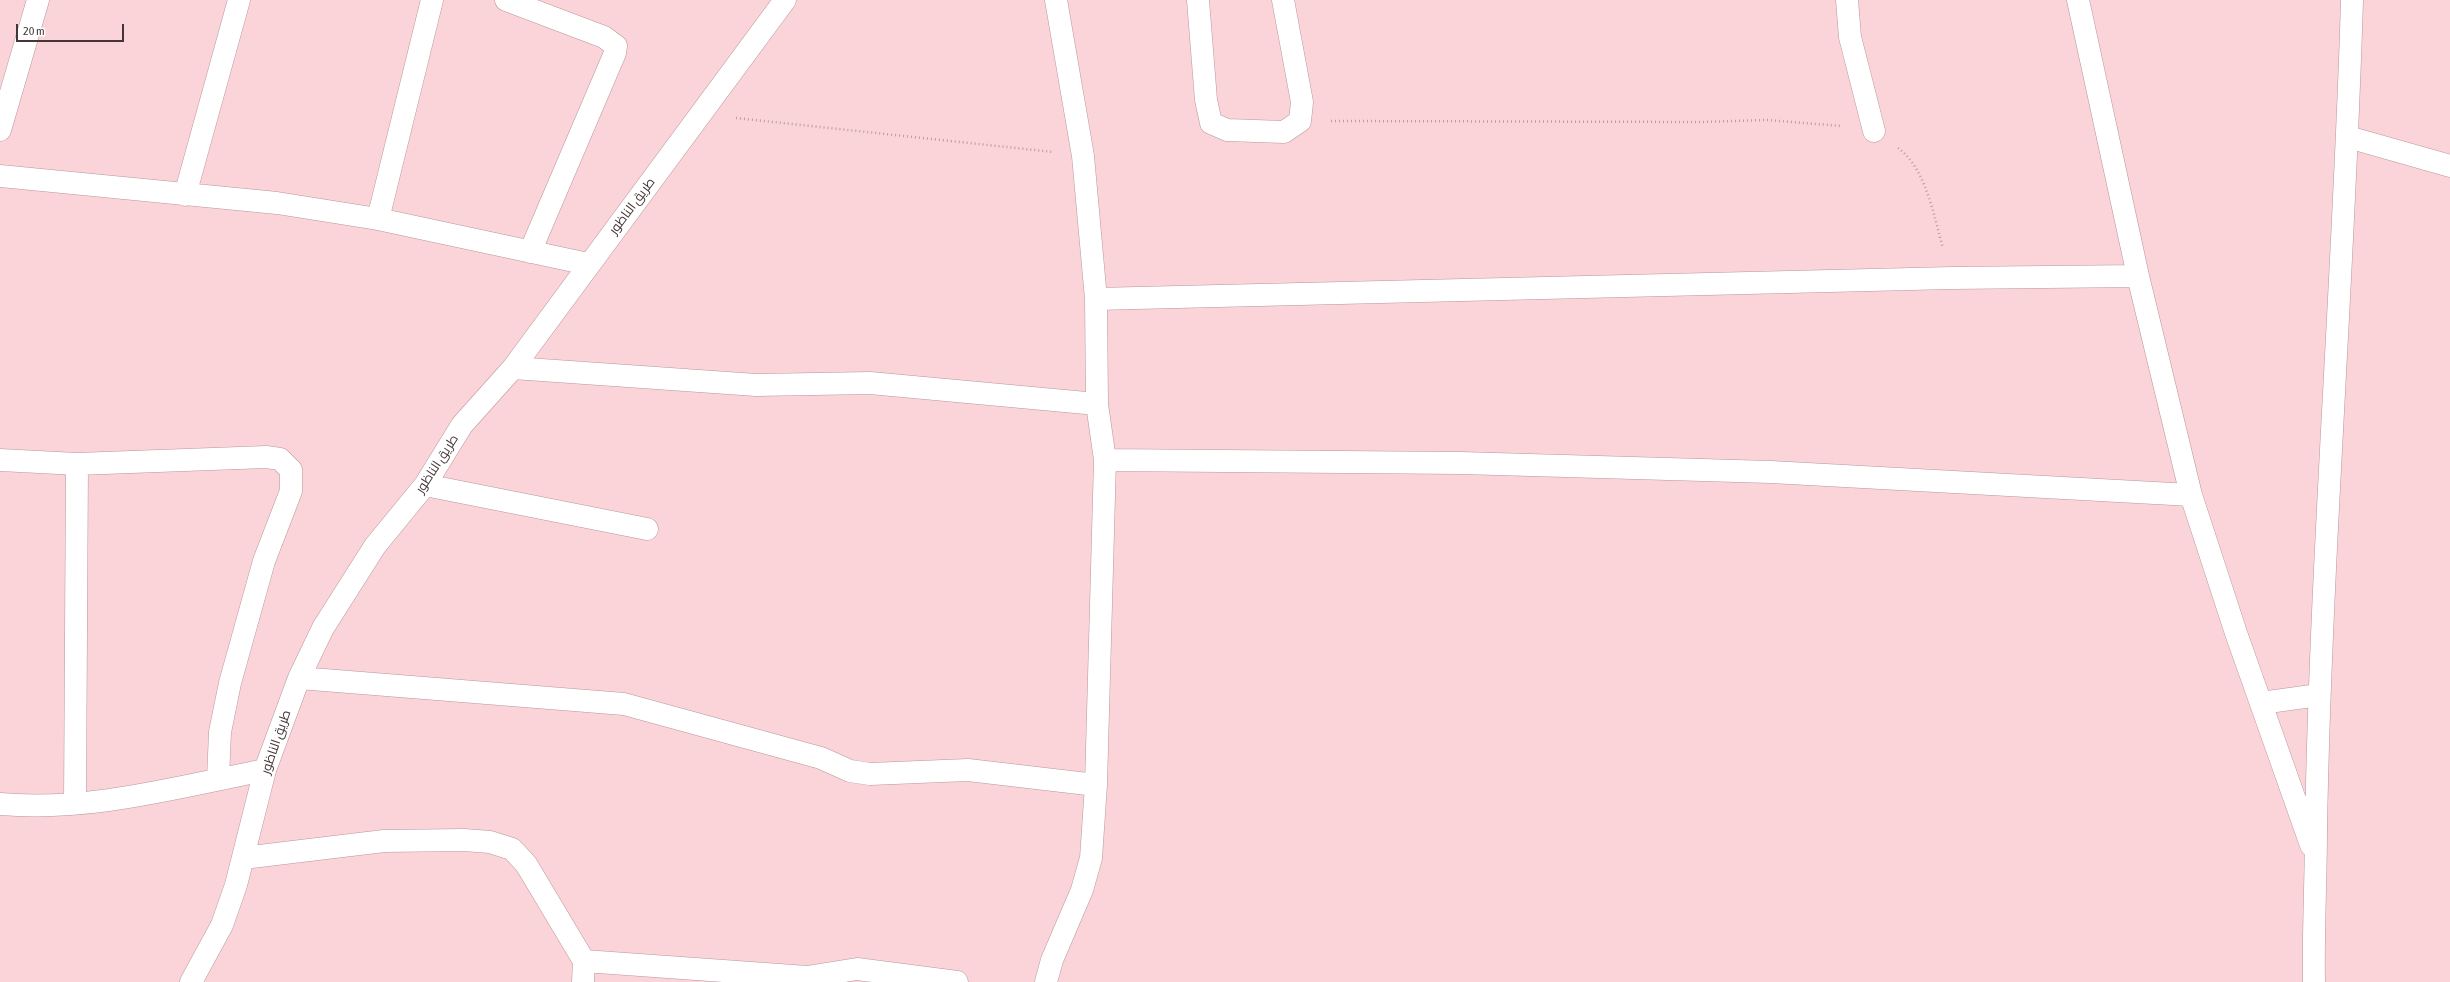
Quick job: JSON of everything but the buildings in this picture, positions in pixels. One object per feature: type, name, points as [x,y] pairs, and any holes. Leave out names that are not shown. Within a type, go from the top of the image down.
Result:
[{"type":"street","points":[[0,130],[38,0]]},
{"type":"street","points":[[185,195],[239,0]]},
{"type":"street","points":[[378,219],[432,0]]},
{"type":"street","points":[[506,0],[604,37],[616,46],[615,53],[530,252]]},
{"type":"street","name":"طريق الناظور","points":[[191,982],[222,926],[243,858],[265,770],[299,678],[323,628],[375,546],[426,485],[462,425],[513,368],[588,264],[785,0]]},
{"type":"street","points":[[1046,982],[1052,960],[1082,890],[1091,858],[1096,785],[1105,460],[1097,404],[1096,299],[1082,156],[1056,0]]},
{"type":"street","points":[[1198,0],[1206,100],[1212,123],[1227,130],[1284,132],[1300,121],[1302,102],[1284,0]]},
{"type":"street","points":[[1847,0],[1850,37],[1874,131]]},
{"type":"street","points":[[2078,0],[2138,276],[2192,496],[2236,633],[2316,858]]},
{"type":"street","points":[[2314,982],[2313,922],[2316,858],[2319,695],[2348,137],[2352,0]]},
{"type":"street","points":[[2348,137],[2450,166]]},
{"type":"street","points":[[0,176],[277,203],[378,219],[588,264]]},
{"type":"street","points":[[1096,299],[1952,278],[2138,276]]},
{"type":"street","points":[[513,368],[756,385],[870,383],[1097,404]]},
{"type":"street","points":[[0,460],[77,464],[266,457],[280,459],[291,470],[291,492],[264,561],[230,684],[220,732],[218,779]]},
{"type":"street","points":[[1105,460],[1461,463],[1771,472],[2192,496]]},
{"type":"street","points":[[75,803],[77,464]]},
{"type":"street","points":[[426,485],[647,528]]},
{"type":"street","points":[[299,678],[624,704],[815,756],[850,772],[870,774],[968,770],[1096,785]]},
{"type":"street","points":[[2262,703],[2319,695]]},
{"type":"street","points":[[0,804],[26,806],[131,798],[265,770]]},
{"type":"street","points":[[243,858],[384,841],[490,842],[512,849],[526,864],[583,972],[724,977],[807,976],[857,969],[902,978],[957,982]]},
{"type":"path","points":[[701,114],[1082,156]]},
{"type":"path","points":[[1300,121],[1702,122],[1767,120],[1827,124],[1874,131],[1902,151],[1919,174],[1928,196],[1952,278]]}]
